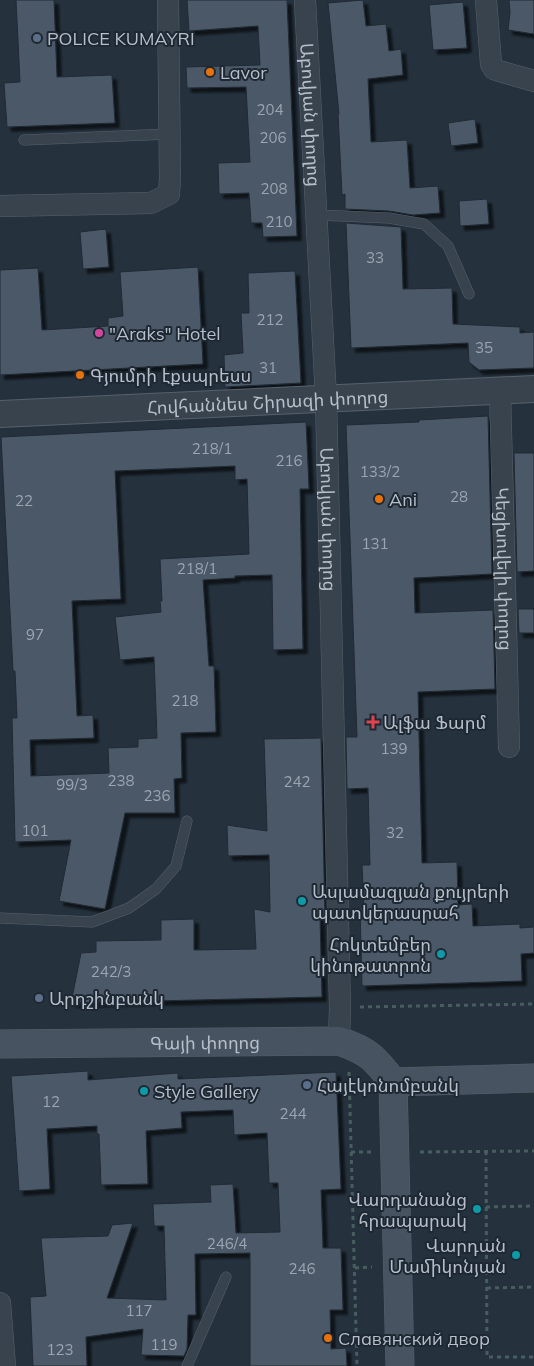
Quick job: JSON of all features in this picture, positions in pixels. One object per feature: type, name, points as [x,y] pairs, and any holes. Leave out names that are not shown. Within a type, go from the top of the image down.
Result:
[{"type":"main road","name":"Գայի փողոց","points":[[0,1044],[344,1042],[361,1048],[376,1060],[392,1082]]},
{"type":"main road","points":[[400,1366],[392,1082],[534,1078]]},
{"type":"street","points":[[0,206],[151,203],[169,194],[168,0]]},
{"type":"street","name":"Աբովյան փողոց","points":[[305,0],[326,398],[340,1008],[344,1042]]},
{"type":"street","points":[[486,0],[491,64],[494,69],[534,82]]},
{"type":"street","name":"Հովհաննես Շիրազի փողոց","points":[[0,414],[534,388]]},
{"type":"street","name":"Կեցխովելի փողոց","points":[[500,390],[510,747]]},
{"type":"street","points":[[0,1303],[5,1366]]},
{"type":"lane","points":[[24,140],[170,134]]},
{"type":"lane","points":[[317,215],[389,218],[424,224],[448,246],[469,294]]},
{"type":"lane","points":[[0,918],[92,922],[129,908],[156,889],[176,866],[187,821]]},
{"type":"lane","points":[[188,1366],[226,1277]]},
{"type":"path","points":[[340,1008],[534,1004]]},
{"type":"path","points":[[344,1042],[357,1366]]},
{"type":"path","points":[[534,1151],[486,1151],[487,1357],[534,1357]]},
{"type":"path","points":[[486,1207],[534,1206]]},
{"type":"path","points":[[486,1288],[534,1287]]},
{"type":"building","name":"POLICE KUMAYRI","points":[[16,0],[54,0],[57,77],[112,75],[115,123],[7,127],[4,83],[20,82]]},
{"type":"building","points":[[187,0],[287,0],[297,236],[263,237],[262,223],[251,223],[249,193],[219,194],[218,163],[250,162],[246,87],[187,88],[186,67],[260,65],[258,26],[189,31]]},
{"type":"building","points":[[363,0],[366,26],[386,24],[389,51],[401,49],[403,75],[368,79],[371,142],[407,140],[410,188],[438,186],[440,213],[413,215],[389,211],[345,209],[345,194],[342,195],[339,114],[328,3]]},
{"type":"building","points":[[509,0],[534,0],[534,34],[508,30]]},
{"type":"building","points":[[463,2],[467,48],[433,50],[429,5]]},
{"type":"building","points":[[475,119],[478,143],[451,146],[448,123]]},
{"type":"building","points":[[487,199],[489,224],[460,226],[459,201]]},
{"type":"building","points":[[346,223],[401,227],[403,289],[452,288],[453,324],[520,327],[520,333],[534,332],[534,368],[479,370],[469,362],[468,343],[351,348]]},
{"type":"building","points":[[106,229],[109,267],[83,269],[80,232]]},
{"type":"building","points":[[198,267],[203,364],[0,375],[0,270],[38,268],[42,330],[108,326],[108,318],[123,316],[120,272]]},
{"type":"building","points":[[295,271],[301,383],[225,387],[224,355],[243,353],[241,313],[249,313],[248,273]]},
{"type":"building","points":[[488,416],[492,574],[414,578],[415,613],[493,610],[495,689],[418,692],[422,863],[457,862],[458,905],[472,904],[473,926],[520,924],[520,928],[534,927],[534,953],[521,954],[522,981],[362,986],[360,908],[364,908],[362,865],[370,865],[368,788],[347,789],[346,737],[357,737],[346,425],[419,422],[419,420]]},
{"type":"building","points":[[306,422],[309,489],[300,489],[303,649],[273,650],[272,575],[235,576],[235,578],[203,580],[209,666],[214,666],[216,732],[181,733],[182,778],[174,779],[175,813],[125,813],[105,909],[59,901],[71,840],[15,842],[12,718],[17,718],[1,437]],"holes":[[[235,466],[235,480],[247,479],[249,554],[160,559],[161,612],[115,617],[120,660],[154,657],[157,738],[138,739],[138,747],[108,748],[109,773],[31,776],[30,740],[94,738],[93,715],[77,716],[72,601],[121,599],[115,471]]]},
{"type":"building","points":[[514,453],[534,453],[534,571],[517,572]]},
{"type":"building","points":[[518,609],[534,609],[534,633],[519,633]]},
{"type":"building","points":[[321,738],[325,918],[320,917],[322,997],[71,1003],[81,953],[96,952],[96,941],[161,940],[161,920],[194,919],[194,950],[256,949],[254,909],[270,912],[269,855],[228,856],[227,825],[267,831],[264,739]]},
{"type":"building","points":[[88,1071],[88,1080],[178,1073],[178,1079],[336,1072],[341,1189],[321,1190],[323,1248],[341,1248],[343,1310],[330,1310],[331,1349],[346,1348],[347,1366],[250,1366],[250,1253],[195,1254],[196,1315],[188,1315],[187,1349],[184,1356],[141,1355],[143,1329],[86,1337],[87,1366],[33,1366],[30,1297],[46,1296],[41,1238],[108,1236],[112,1225],[133,1223],[107,1298],[166,1300],[164,1226],[154,1226],[153,1204],[211,1202],[210,1185],[233,1184],[236,1233],[280,1232],[278,1183],[269,1183],[267,1133],[234,1135],[233,1110],[181,1112],[182,1128],[146,1131],[148,1184],[101,1185],[97,1126],[47,1129],[50,1189],[19,1191],[11,1076]]},
{"type":"place","name":"POLICE KUMAYRI","points":[[37,38]]},
{"type":"place","name":"Lavor","points":[[210,72]]},
{"type":"place","name":"\"Araks\" Hotel","points":[[99,333]]},
{"type":"place","name":"Գյումրի էքսպրեսս","points":[[80,375]]},
{"type":"place","name":"Ani","points":[[379,499]]},
{"type":"place","name":"Ալֆա Ֆարմ","points":[[373,722]]},
{"type":"place","name":"Ասլամազյան քույրերի պատկերասրահ","points":[[302,901]]},
{"type":"place","name":"Հոկտեմբեր կինոթատրոն","points":[[441,954]]},
{"type":"place","name":"Արդշինբանկ","points":[[39,998]]},
{"type":"place","name":"Հայէկոնոմբանկ","points":[[307,1085]]},
{"type":"place","name":"Style Gallery","points":[[144,1091]]},
{"type":"place","name":"Վարդանանց հրապարակ","points":[[477,1209]]},
{"type":"place","name":"Վարդան Մամիկոնյան","points":[[516,1255]]},
{"type":"place","name":"Славянский двор","points":[[328,1338]]}]
